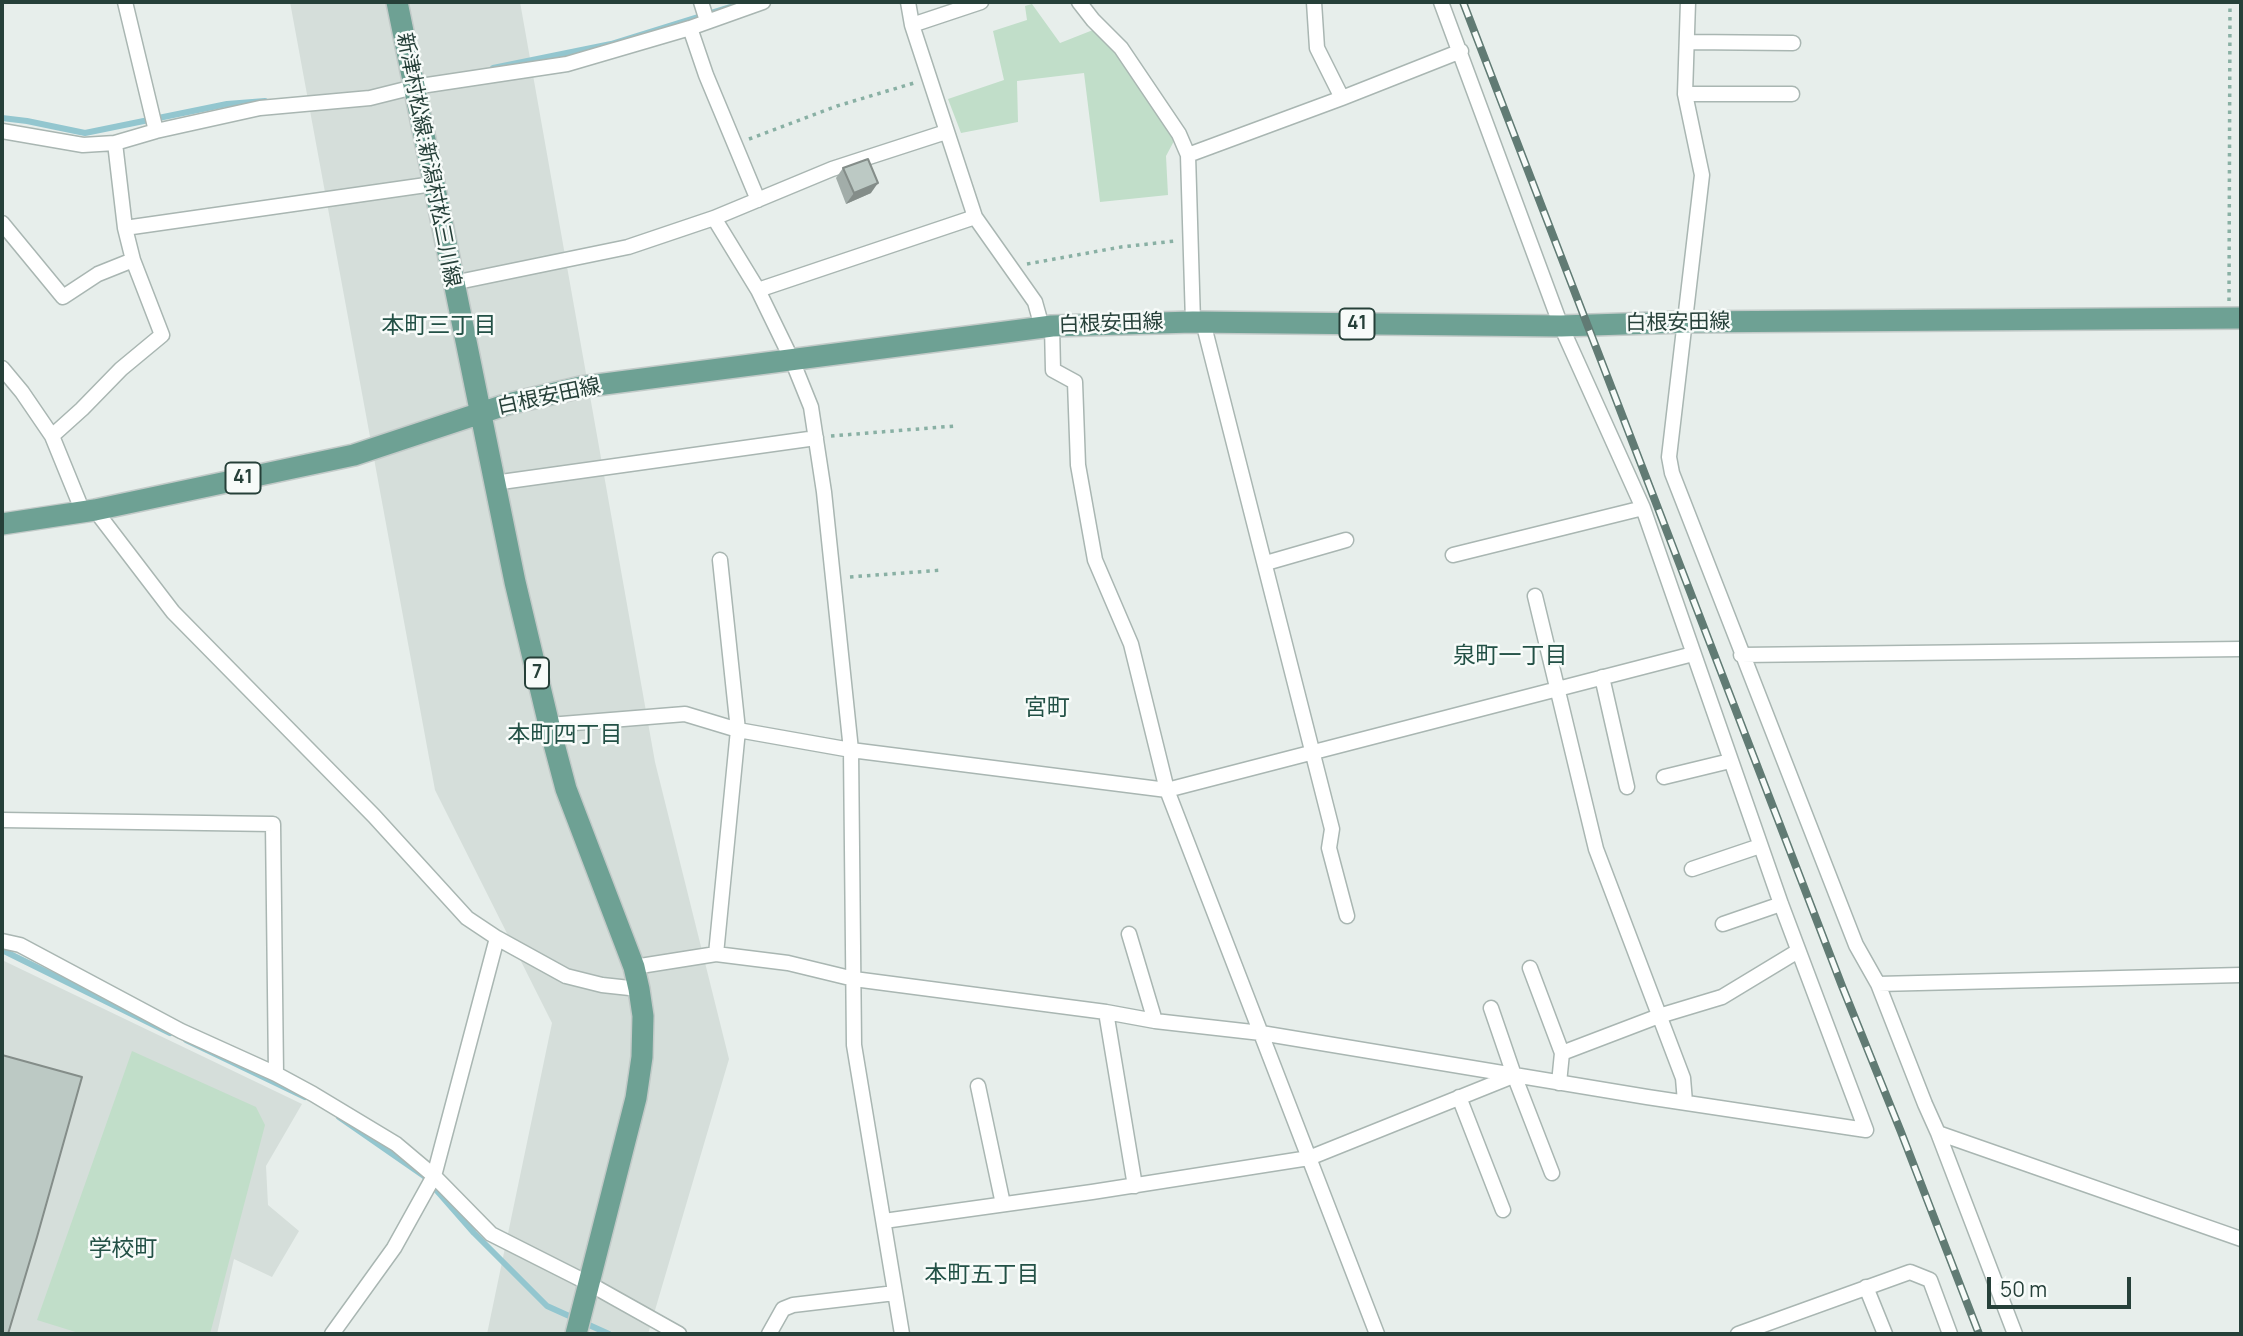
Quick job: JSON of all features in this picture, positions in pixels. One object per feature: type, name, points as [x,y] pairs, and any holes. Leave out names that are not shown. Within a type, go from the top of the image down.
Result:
[{"type":"main road","name":"新津村松線;新潟村松三川線","points":[[397,2],[494,483],[549,725],[575,814],[634,967],[643,1016],[642,1057],[636,1098],[576,1334]]},
{"type":"main road","name":"白根安田線","points":[[2,524],[89,511],[354,455],[508,404],[581,387],[1047,326],[1198,322],[1562,326],[1686,322],[2236,318]]},
{"type":"street","points":[[125,2],[156,131]]},
{"type":"street","points":[[701,2],[708,21]]},
{"type":"street","points":[[2,131],[82,145],[115,143],[260,108],[370,98],[414,87],[567,64],[690,28],[763,2]]},
{"type":"street","points":[[908,2],[912,25],[975,217],[1035,302],[1047,326],[1053,370],[1075,382],[1078,466],[1095,560],[1131,644],[1167,790],[1377,1334]]},
{"type":"street","points":[[912,25],[981,2]]},
{"type":"street","points":[[1079,2],[1121,48],[1179,134],[1188,155],[1198,322],[1266,563],[1332,829],[1329,848],[1347,916]]},
{"type":"street","points":[[1314,2],[1317,48],[1342,98]]},
{"type":"street","points":[[634,967],[716,954],[789,963],[854,979],[1106,1012],[1155,1021],[1261,1032],[1559,1083],[1866,1130],[1760,846],[1643,508],[1562,326],[1441,2]]},
{"type":"street","points":[[1688,2],[1685,94],[1702,175],[1669,457],[1672,474],[1856,945],[1878,984],[2015,1334]]},
{"type":"street","points":[[690,28],[758,200]]},
{"type":"street","points":[[1688,42],[1793,43]]},
{"type":"street","points":[[1188,155],[1461,51]]},
{"type":"street","points":[[1685,94],[1793,94]]},
{"type":"street","points":[[453,283],[628,247],[715,218],[832,169],[946,132]]},
{"type":"street","points":[[52,436],[121,369],[162,335],[132,260],[125,228],[115,143]]},
{"type":"street","points":[[125,228],[433,184]]},
{"type":"street","points":[[758,290],[975,217]]},
{"type":"street","points":[[715,218],[758,290],[811,407],[824,492],[851,750],[854,1045],[902,1334]]},
{"type":"street","points":[[2,223],[63,298],[98,274],[132,260]]},
{"type":"street","points":[[2,368],[52,436],[89,511],[173,612],[374,817],[467,918],[566,976],[602,985],[639,989]]},
{"type":"street","points":[[494,483],[816,438]]},
{"type":"street","points":[[1453,555],[1643,508]]},
{"type":"street","points":[[1266,563],[1346,540]]},
{"type":"street","points":[[716,954],[738,730],[720,560]]},
{"type":"street","points":[[1535,596],[1596,849],[1683,1078],[1685,1102]]},
{"type":"street","points":[[1741,655],[2241,649]]},
{"type":"street","points":[[549,725],[685,714],[738,730],[851,750],[1167,790],[1693,654]]},
{"type":"street","points":[[1602,677],[1627,787]]},
{"type":"street","points":[[1664,777],[1730,761]]},
{"type":"street","points":[[2,820],[273,824],[276,1074]]},
{"type":"street","points":[[1692,869],[1760,846]]},
{"type":"street","points":[[1723,924],[1781,904]]},
{"type":"street","points":[[1129,934],[1155,1021]]},
{"type":"street","points":[[332,1334],[394,1248],[434,1176],[497,938]]},
{"type":"street","points":[[2,941],[20,945],[181,1031],[276,1074],[313,1094],[396,1144],[434,1176],[491,1234],[588,1283],[679,1334]]},
{"type":"street","points":[[1562,1053],[1659,1016],[1722,997],[1798,951]]},
{"type":"street","points":[[1530,968],[1562,1053],[1559,1083]]},
{"type":"street","points":[[1878,984],[2241,975]]},
{"type":"street","points":[[1491,1008],[1552,1173]]},
{"type":"street","points":[[1106,1012],[1135,1186]]},
{"type":"street","points":[[884,1221],[1135,1186],[1309,1158],[1514,1075]]},
{"type":"street","points":[[978,1086],[1003,1205]]},
{"type":"street","points":[[1459,1097],[1503,1210]]},
{"type":"street","points":[[1938,1133],[2241,1238]]},
{"type":"street","points":[[1738,1334],[1910,1272],[1930,1280],[1950,1334]]},
{"type":"street","points":[[1866,1287],[1885,1334]]},
{"type":"street","points":[[769,1334],[783,1309],[793,1305],[895,1293]]},
{"type":"path","points":[[2230,2],[2229,295],[2236,318]]},
{"type":"path","points":[[734,144],[837,106],[929,79]]},
{"type":"path","points":[[1010,267],[1121,247],[1191,240]]},
{"type":"path","points":[[816,438],[954,426]]},
{"type":"path","points":[[834,578],[943,570]]},
{"type":"shaded area","points":[[290,2],[520,2],[655,762],[729,1059],[648,1334],[487,1334],[552,1023],[435,790]]},
{"type":"shaded area","points":[[2,960],[302,1104],[266,1166],[268,1205],[299,1231],[272,1277],[234,1259],[217,1334],[2,1334]]},
{"type":"green space","points":[[1032,4],[1060,43],[1093,30],[1121,58],[1174,141],[1166,156],[1168,195],[1100,202],[1084,73],[1017,81],[1018,122],[961,133],[948,99],[1004,80],[993,31],[1027,20],[1025,6]]},
{"type":"green space","points":[[132,1051],[256,1107],[265,1125],[210,1334],[82,1334],[37,1320]]},
{"type":"building","points":[[868,159],[878,183],[854,193],[843,168]]},
{"type":"building","points":[[2,1055],[82,1077],[8,1334],[2,1334]]},
{"type":"waterway","points":[[493,68],[611,44],[730,7]]},
{"type":"waterway","points":[[2,118],[85,133],[227,104],[265,101]]},
{"type":"waterway","points":[[2,950],[170,1033]]},
{"type":"waterway","points":[[186,1040],[305,1097]]},
{"type":"waterway","points":[[339,1117],[424,1176],[474,1233],[547,1306],[609,1334]]},
{"type":"railway","points":[[1463,2],[1979,1334]]},
{"type":"district","name":"本町三丁目","points":[[439,327]]},
{"type":"district","name":"泉町一丁目","points":[[1510,657]]},
{"type":"district","name":"宮町","points":[[1047,709]]},
{"type":"district","name":"本町四丁目","points":[[565,736]]},
{"type":"district","name":"学校町","points":[[123,1250]]},
{"type":"district","name":"本町五丁目","points":[[982,1276]]}]
